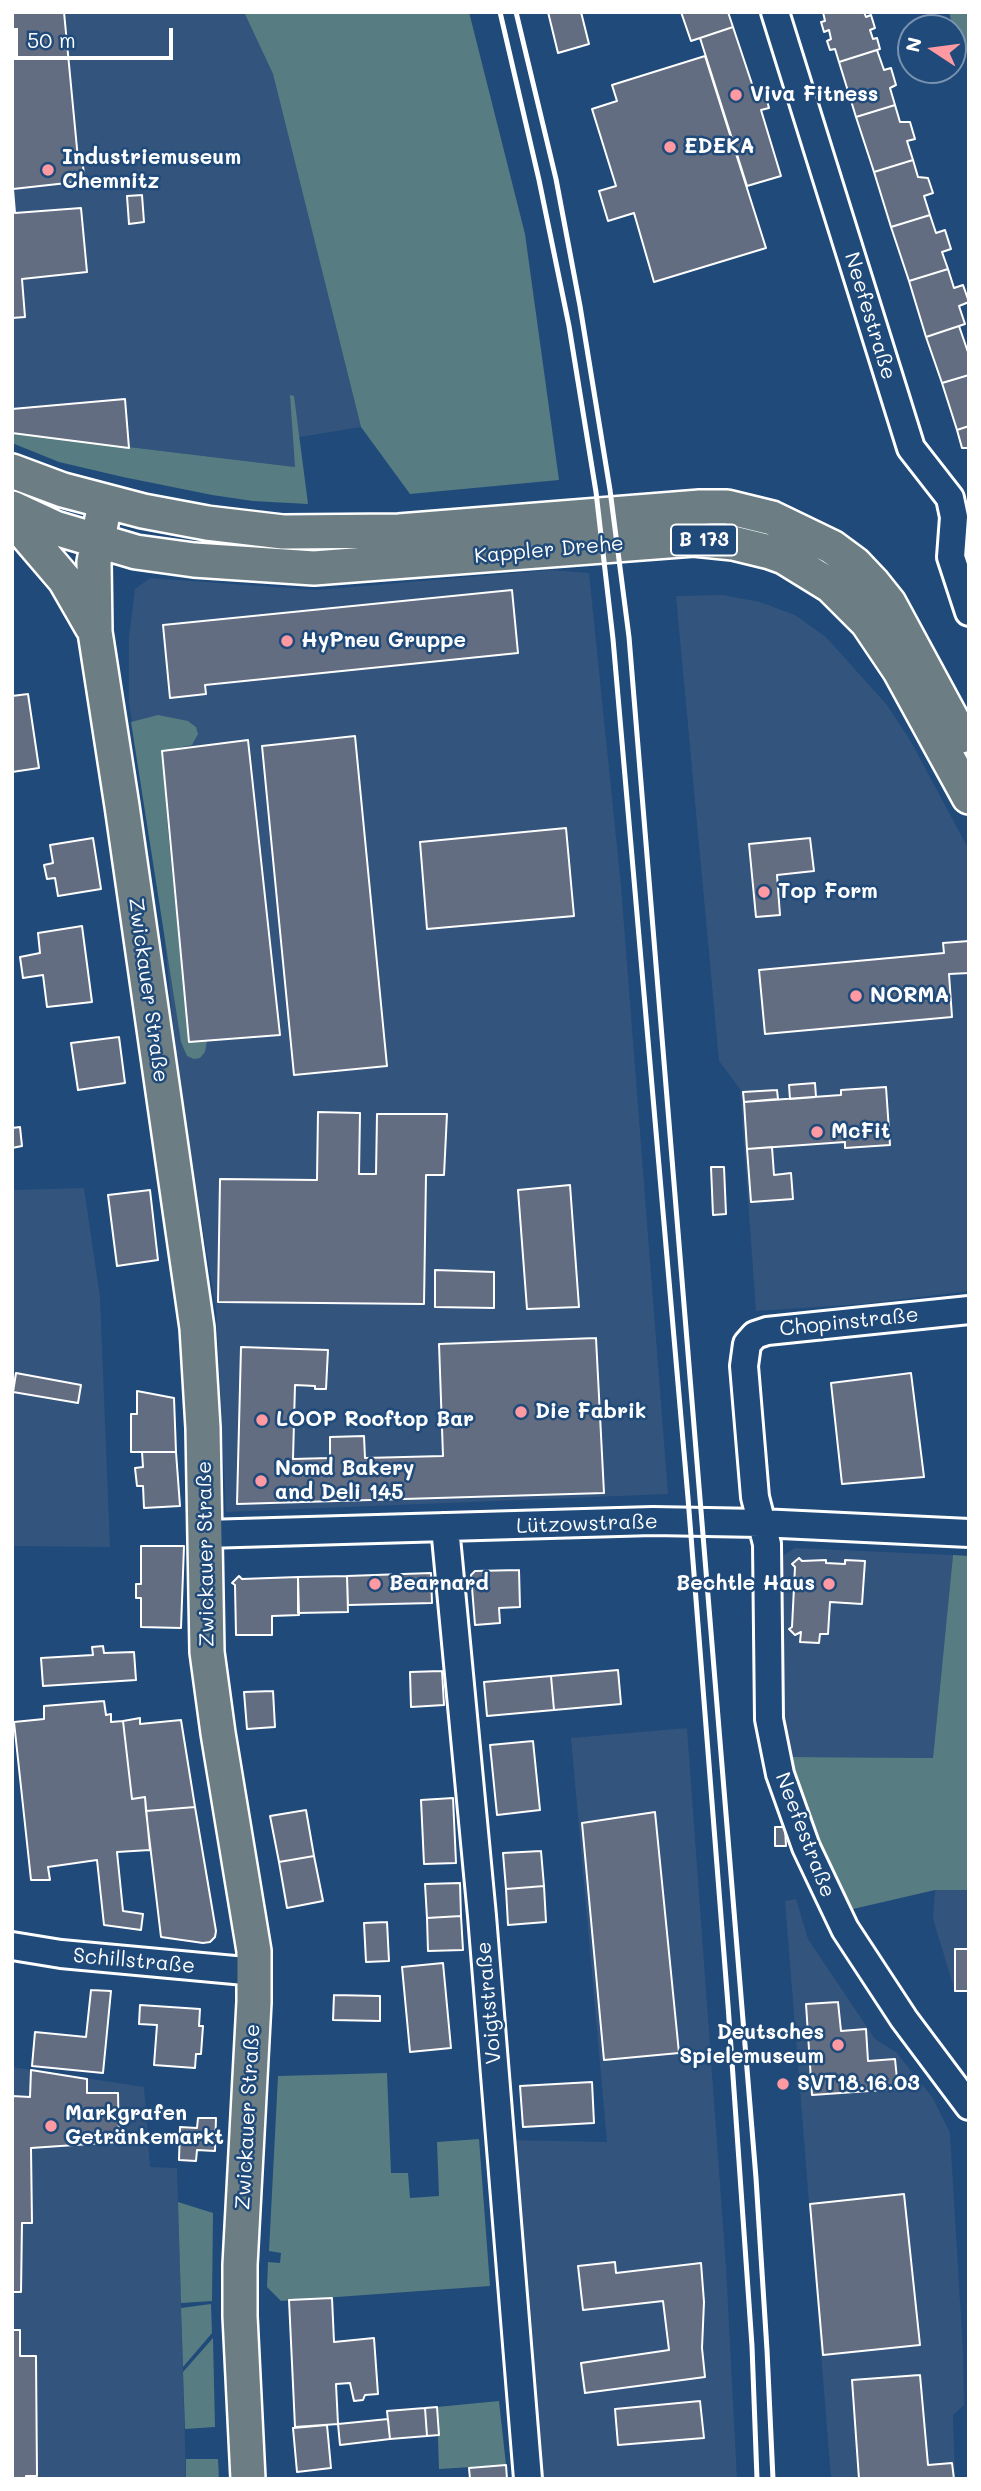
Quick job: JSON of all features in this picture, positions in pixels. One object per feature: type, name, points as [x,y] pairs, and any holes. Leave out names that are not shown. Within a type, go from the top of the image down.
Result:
[{"type":"main road","name":"B 173","points":[[12,471],[105,502]]},
{"type":"main road","name":"Zwickauer Straße","points":[[105,502],[94,562],[94,632],[122,806],[197,1328],[207,1652],[256,1972],[240,2265],[248,2479]]},
{"type":"main road","name":"Kappler Drehe","points":[[105,502],[207,523],[283,532],[399,531],[700,507],[727,508],[772,518],[832,547],[855,564],[873,583],[889,603],[969,751]]},
{"type":"main road","name":"Kappler Drehe","points":[[12,508],[55,528],[136,552],[194,560],[314,568],[684,539],[733,543],[770,552],[831,586],[867,622],[900,671],[969,797]]},
{"type":"main road","name":"Zwickauer Straße","points":[[12,518],[65,580],[94,632]]},
{"type":"street","name":"Neefestraße","points":[[775,12],[911,448],[960,498],[954,517],[951,556],[969,612]]},
{"type":"street","name":"Chopinstraße","points":[[760,1523],[755,1497],[744,1366],[747,1344],[755,1335],[767,1331],[969,1310]]},
{"type":"street","name":"Lützowstraße","points":[[205,1534],[653,1521],[969,1533]]},
{"type":"street","name":"Neefestraße","points":[[760,1523],[766,1544],[769,1719],[780,1774],[794,1816],[845,1929],[904,2019],[969,2106]]},
{"type":"street","name":"Voigtstraße","points":[[445,1527],[482,1916],[528,2479]]},
{"type":"street","name":"Schillstraße","points":[[12,1946],[61,1954],[256,1972]]},
{"type":"shaded area","points":[[12,12],[244,12],[273,74],[361,427],[294,438],[296,467],[12,433]]},
{"type":"shaded area","points":[[551,570],[589,573],[621,886],[668,1494],[226,1512],[216,1309],[178,1076],[157,862],[129,704],[129,636],[135,589],[150,578],[316,590]]},
{"type":"shaded area","points":[[723,595],[760,602],[795,615],[826,637],[887,705],[910,740],[969,850],[969,1291],[864,1304],[756,1311],[740,1089],[719,1061],[676,596]]},
{"type":"shaded area","points":[[84,1188],[100,1297],[110,1547],[12,1546],[12,1190]]},
{"type":"shaded area","points":[[795,1548],[953,1555],[933,1758],[790,1757],[779,1692],[781,1565],[784,1555]]},
{"type":"shaded area","points":[[687,1728],[726,2267],[737,2479],[537,2479],[508,2140],[607,2142],[571,1738]]},
{"type":"shaded area","points":[[935,1890],[969,1890],[969,1991],[955,1991],[933,1919]]},
{"type":"shaded area","points":[[796,1899],[808,1939],[875,2039],[896,2052],[933,2098],[950,2133],[964,2405],[953,2415],[955,2479],[831,2479],[785,1901]]},
{"type":"shaded area","points":[[12,2067],[144,2087],[150,2167],[177,2168],[186,2479],[12,2479]]},
{"type":"green space","points":[[244,12],[469,12],[525,234],[559,480],[410,494],[361,427],[273,74]]},
{"type":"green space","points":[[969,12],[969,57],[967,14],[949,14]]},
{"type":"green space","points":[[290,395],[294,396],[308,504],[253,501],[123,477],[59,462],[12,443],[12,433],[295,467]]},
{"type":"green space","points":[[158,715],[188,721],[196,727],[198,734],[192,745],[162,751],[189,1042],[207,1041],[205,1052],[200,1058],[194,1059],[187,1056],[181,1042],[131,722]]},
{"type":"green space","points":[[953,1555],[969,1556],[969,1890],[935,1890],[853,1909],[841,1892],[796,1789],[790,1757],[933,1758]]},
{"type":"green space","points":[[387,2073],[391,2173],[408,2173],[410,2198],[439,2196],[437,2142],[479,2139],[490,2286],[281,2301],[267,2287],[268,2262],[280,2263],[281,2253],[269,2251],[278,2076]]},
{"type":"green space","points":[[178,2202],[213,2213],[212,2301],[181,2303]]},
{"type":"green space","points":[[211,2304],[212,2333],[183,2367],[181,2308]]},
{"type":"green space","points":[[213,2338],[215,2427],[185,2429],[183,2372]]},
{"type":"green space","points":[[499,2401],[506,2465],[439,2469],[437,2407]]},
{"type":"green space","points":[[186,2459],[218,2459],[219,2479],[186,2479]]},
{"type":"building","name":"Industriemuseum Chemnitz","points":[[12,12],[64,12],[78,159],[82,159],[85,181],[13,189],[15,213],[81,208],[87,272],[22,279],[25,317],[12,318]]},
{"type":"building","points":[[548,12],[581,12],[589,44],[558,53]]},
{"type":"building","points":[[681,12],[728,12],[733,27],[691,41]]},
{"type":"building","points":[[823,12],[864,12],[866,17],[871,15],[875,28],[870,30],[873,39],[877,38],[880,49],[839,62],[835,49],[830,50],[827,41],[831,39],[829,30],[824,32],[821,22],[825,21]]},
{"type":"building","points":[[733,27],[756,96],[765,93],[769,108],[761,110],[781,176],[747,186],[700,38]]},
{"type":"building","points":[[877,50],[884,70],[891,68],[896,85],[890,88],[895,105],[856,117],[839,62]]},
{"type":"building","name":"EDEKA","points":[[705,56],[766,248],[654,282],[634,213],[608,221],[599,191],[616,186],[592,109],[617,101],[612,85]]},
{"type":"building","points":[[895,105],[900,122],[910,122],[915,139],[907,141],[913,160],[874,172],[856,117]]},
{"type":"building","points":[[913,160],[918,177],[928,178],[933,193],[924,196],[930,215],[891,227],[874,172]]},
{"type":"building","points":[[142,195],[144,222],[129,224],[127,196]]},
{"type":"building","points":[[930,215],[936,233],[945,230],[951,249],[942,252],[948,269],[909,281],[891,227]]},
{"type":"building","points":[[948,269],[954,288],[963,285],[969,302],[959,306],[965,324],[926,337],[909,281]]},
{"type":"building","points":[[959,326],[969,355],[969,375],[942,383],[926,337]]},
{"type":"building","points":[[969,375],[969,426],[957,430],[942,383]]},
{"type":"building","points":[[125,399],[129,448],[12,433],[12,409]]},
{"type":"building","points":[[969,426],[969,448],[962,448],[957,430]]},
{"type":"building","points":[[512,590],[518,653],[205,685],[206,694],[170,698],[163,625]]},
{"type":"building","points":[[28,694],[39,768],[12,772],[12,696]]},
{"type":"building","points":[[355,736],[387,1066],[294,1075],[262,746]]},
{"type":"building","points":[[248,740],[280,1035],[189,1042],[162,751]]},
{"type":"building","points":[[566,828],[574,916],[427,929],[420,842]]},
{"type":"building","points":[[93,838],[101,889],[58,896],[55,878],[47,879],[44,865],[53,863],[50,845]]},
{"type":"building","points":[[810,838],[814,871],[777,875],[780,915],[756,917],[749,844]]},
{"type":"building","points":[[82,926],[92,1002],[47,1007],[43,975],[23,978],[20,957],[40,953],[38,933]]},
{"type":"building","name":"NORMA","points":[[969,941],[969,973],[949,974],[952,1017],[765,1034],[759,970],[944,953],[943,943]]},
{"type":"building","points":[[119,1037],[125,1083],[78,1090],[71,1043]]},
{"type":"building","points":[[815,1083],[816,1097],[790,1099],[789,1085]]},
{"type":"building","points":[[886,1087],[890,1145],[845,1148],[845,1142],[747,1149],[744,1102],[841,1095],[841,1090]]},
{"type":"building","points":[[777,1090],[778,1099],[744,1102],[743,1092]]},
{"type":"building","points":[[318,1112],[360,1113],[359,1174],[376,1174],[377,1114],[447,1114],[444,1175],[426,1175],[424,1304],[218,1302],[220,1179],[317,1180]]},
{"type":"building","points":[[20,1127],[22,1146],[12,1148],[12,1128]]},
{"type":"building","points":[[772,1147],[774,1175],[791,1173],[793,1199],[751,1202],[747,1149]]},
{"type":"building","points":[[711,1167],[724,1167],[726,1214],[713,1215]]},
{"type":"building","points":[[570,1185],[579,1307],[527,1309],[518,1190]]},
{"type":"building","points":[[150,1190],[158,1260],[117,1266],[108,1195]]},
{"type":"building","points":[[435,1270],[494,1272],[494,1308],[435,1307]]},
{"type":"building","name":"Die Fabrik","points":[[596,1338],[604,1493],[237,1504],[241,1347],[328,1350],[326,1389],[295,1385],[293,1459],[330,1458],[330,1437],[364,1436],[365,1458],[443,1456],[439,1344]]},
{"type":"building","points":[[16,1373],[81,1385],[78,1403],[13,1392]]},
{"type":"building","points":[[911,1373],[924,1477],[842,1484],[831,1383]]},
{"type":"building","points":[[137,1391],[174,1398],[176,1452],[131,1452],[131,1414],[137,1414]]},
{"type":"building","points":[[142,1452],[176,1452],[180,1506],[144,1508],[143,1486],[137,1486],[135,1468],[143,1467]]},
{"type":"building","points":[[141,1546],[184,1546],[181,1628],[141,1627],[141,1598],[136,1598],[136,1584],[141,1584]]},
{"type":"building","name":"Bechtle Haus","points":[[799,1558],[802,1561],[826,1560],[826,1563],[845,1564],[845,1560],[865,1561],[862,1604],[830,1602],[828,1634],[820,1634],[819,1643],[800,1642],[801,1632],[795,1635],[789,1629],[792,1627],[795,1567],[792,1564]]},
{"type":"building","points":[[519,1570],[520,1607],[499,1608],[500,1623],[475,1625],[471,1575],[475,1571]]},
{"type":"building","points":[[431,1573],[432,1603],[348,1605],[347,1576]]},
{"type":"building","points":[[239,1576],[242,1579],[298,1577],[299,1615],[272,1616],[272,1635],[236,1635],[235,1585],[232,1583]]},
{"type":"building","points":[[347,1576],[348,1612],[298,1613],[298,1577]]},
{"type":"building","points":[[103,1646],[104,1653],[134,1652],[136,1680],[43,1686],[41,1658],[93,1655],[92,1647]]},
{"type":"building","points":[[618,1670],[621,1704],[554,1710],[551,1676]]},
{"type":"building","points":[[442,1671],[444,1705],[411,1707],[410,1672]]},
{"type":"building","points":[[551,1676],[554,1710],[487,1716],[484,1682]]},
{"type":"building","points":[[273,1691],[275,1727],[247,1729],[244,1692]]},
{"type":"building","points":[[104,1701],[106,1715],[111,1714],[111,1722],[123,1721],[132,1799],[145,1797],[150,1850],[117,1852],[123,1911],[143,1914],[141,1930],[104,1925],[97,1860],[48,1867],[50,1880],[31,1880],[14,1722],[44,1719],[44,1706]]},
{"type":"building","points":[[140,1718],[140,1724],[181,1720],[195,1807],[146,1811],[145,1797],[132,1799],[123,1721]]},
{"type":"building","points":[[533,1741],[540,1810],[497,1815],[490,1745]]},
{"type":"building","points":[[453,1798],[456,1863],[424,1864],[421,1800]]},
{"type":"building","points":[[195,1807],[216,1931],[210,1942],[203,1943],[161,1937],[146,1811]]},
{"type":"building","points":[[306,1810],[314,1856],[279,1862],[270,1816]]},
{"type":"building","points":[[655,1812],[679,2053],[604,2060],[582,1823]]},
{"type":"building","points":[[775,1827],[785,1827],[786,1846],[775,1846]]},
{"type":"building","points":[[541,1851],[544,1886],[506,1889],[503,1853]]},
{"type":"building","points":[[314,1856],[323,1901],[287,1908],[279,1862]]},
{"type":"building","points":[[460,1883],[461,1916],[427,1918],[425,1884]]},
{"type":"building","points":[[544,1886],[546,1922],[508,1925],[506,1889]]},
{"type":"building","points":[[461,1916],[463,1950],[428,1951],[427,1918]]},
{"type":"building","points":[[387,1922],[389,1961],[366,1962],[364,1923]]},
{"type":"building","points":[[955,1949],[969,1949],[969,1991],[955,1991]]},
{"type":"building","points":[[443,1963],[451,2048],[410,2052],[402,1967]]},
{"type":"building","points":[[91,1990],[111,1991],[103,2073],[32,2066],[35,2032],[86,2037]]},
{"type":"building","points":[[334,1995],[380,1996],[380,2021],[333,2020]]},
{"type":"building","name":"Deutsches Spielemuseum","points":[[838,2002],[841,2031],[866,2029],[868,2061],[895,2059],[898,2089],[812,2095],[806,2004]]},
{"type":"building","points":[[140,2005],[200,2009],[199,2026],[203,2026],[201,2054],[196,2054],[195,2068],[154,2065],[157,2025],[139,2024]]},
{"type":"building","points":[[31,2070],[87,2079],[87,2093],[118,2093],[119,2142],[31,2148],[32,2223],[22,2223],[21,2292],[12,2292],[12,2096],[30,2097]]},
{"type":"building","points":[[592,2082],[594,2123],[523,2127],[520,2086]]},
{"type":"building","points":[[198,2118],[216,2118],[215,2151],[197,2150],[196,2161],[179,2160],[180,2127],[197,2128]]},
{"type":"building","points":[[904,2194],[920,2345],[823,2355],[810,2204]]},
{"type":"building","points":[[615,2262],[616,2273],[701,2263],[705,2377],[585,2393],[581,2363],[669,2350],[663,2301],[583,2310],[578,2266]]},
{"type":"building","points":[[332,2298],[334,2342],[374,2338],[378,2394],[365,2395],[363,2400],[354,2401],[350,2383],[336,2384],[338,2424],[295,2427],[289,2300]]},
{"type":"building","points":[[12,2330],[20,2330],[20,2356],[36,2356],[37,2476],[26,2476],[26,2479],[12,2479]]},
{"type":"building","points":[[920,2375],[928,2465],[952,2463],[954,2479],[859,2479],[852,2380]]},
{"type":"building","points":[[700,2401],[704,2438],[618,2445],[615,2409]]},
{"type":"building","points":[[437,2407],[439,2435],[427,2436],[425,2408]]},
{"type":"building","points":[[425,2408],[427,2436],[390,2439],[387,2411]]},
{"type":"building","points":[[388,2419],[390,2439],[340,2445],[338,2424]]},
{"type":"building","points":[[327,2425],[331,2468],[297,2472],[293,2428]]},
{"type":"building","points":[[506,2465],[507,2479],[470,2479],[469,2468]]},
{"type":"railway","points":[[500,12],[569,326],[596,492],[613,639],[688,1498],[728,2005],[752,2346],[757,2479]]},
{"type":"railway","points":[[516,12],[556,179],[580,306],[610,490],[629,637],[756,2178],[773,2479]]},
{"type":"place","name":"Viva Fitness","points":[[736,95]]},
{"type":"place","name":"EDEKA","points":[[670,147]]},
{"type":"place","name":"Industriemuseum Chemnitz","points":[[48,170]]},
{"type":"place","name":"HyPneu Gruppe","points":[[287,641]]},
{"type":"place","name":"Top Form","points":[[764,892]]},
{"type":"place","name":"NORMA","points":[[856,996]]},
{"type":"place","name":"McFit","points":[[817,1132]]},
{"type":"place","name":"Die Fabrik","points":[[521,1412]]},
{"type":"place","name":"LOOP Rooftop Bar","points":[[262,1420]]},
{"type":"place","name":"Nomd Bakery and Deli 145","points":[[261,1481]]},
{"type":"place","name":"Bearnard","points":[[375,1584]]},
{"type":"place","name":"Bechtle Haus","points":[[829,1584]]},
{"type":"place","name":"Deutsches Spielemuseum","points":[[838,2045]]},
{"type":"place","name":"SVT18.16.03","points":[[783,2084]]},
{"type":"place","name":"Markgrafen Getränkemarkt","points":[[51,2126]]}]
